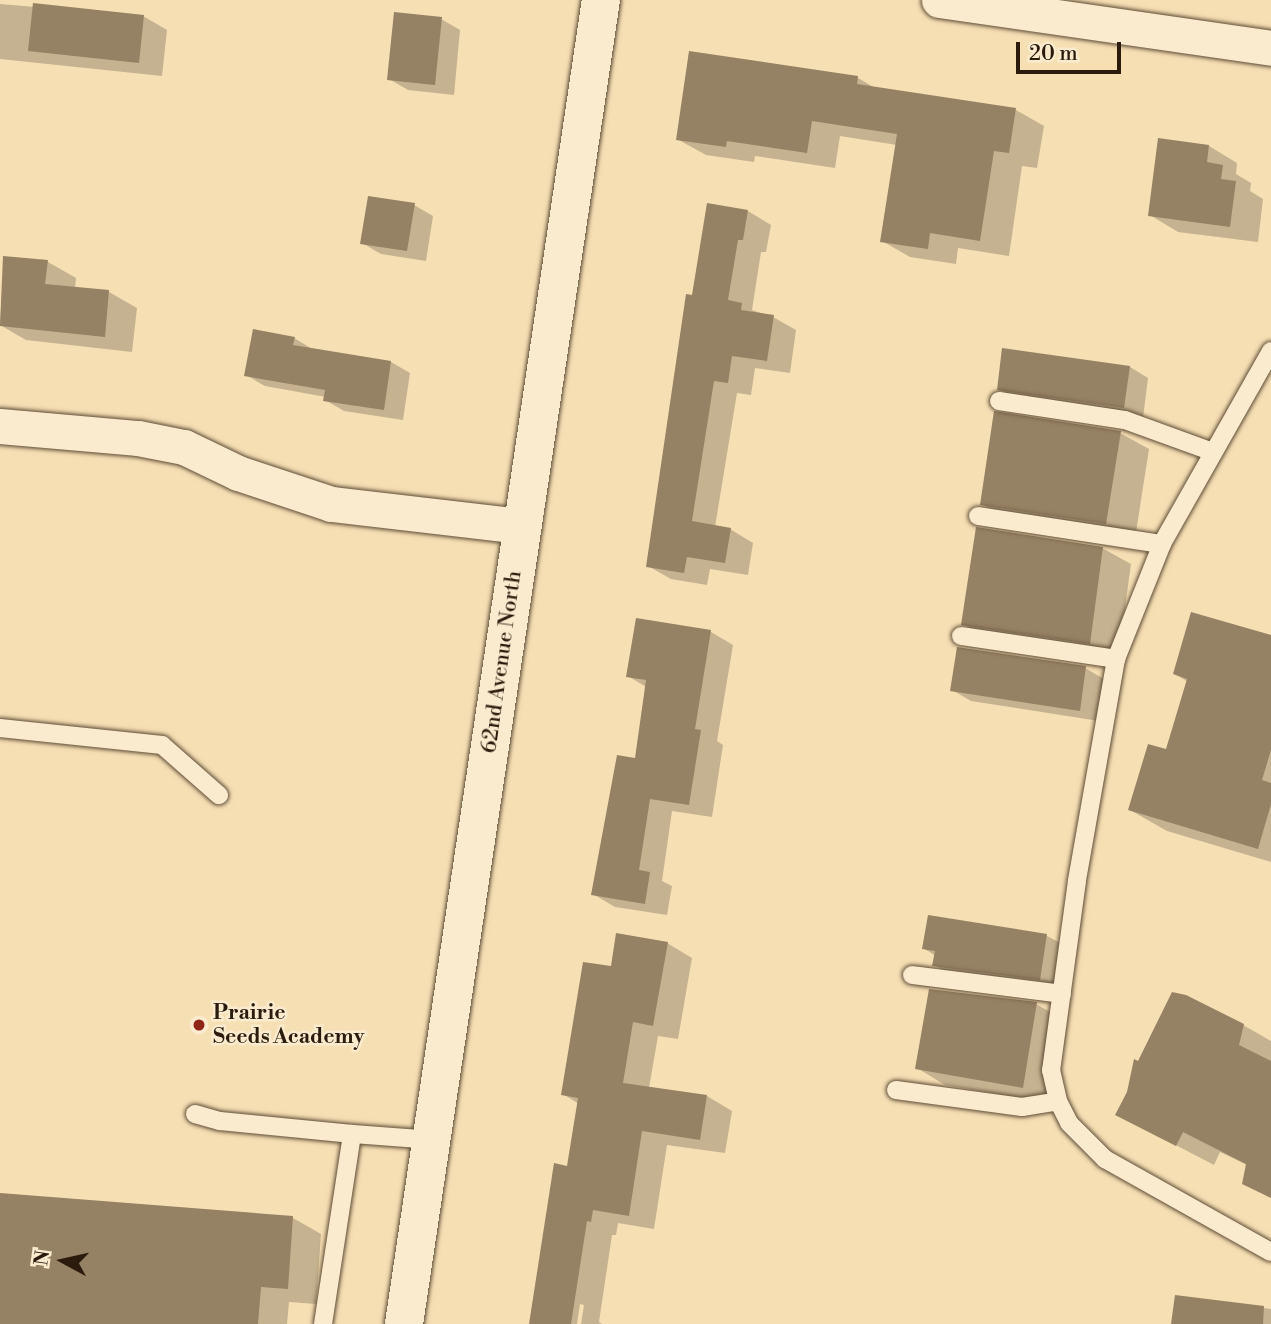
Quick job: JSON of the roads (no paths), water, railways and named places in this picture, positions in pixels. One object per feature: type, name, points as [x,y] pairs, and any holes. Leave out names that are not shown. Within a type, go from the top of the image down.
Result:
[{"type":"street","name":"62nd Avenue North","points":[[404,1324],[600,0]]},
{"type":"street","points":[[939,0],[1271,48]]},
{"type":"street","points":[[0,426],[138,438],[184,447],[250,478],[331,504],[522,526]]},
{"type":"lane","points":[[1271,351],[1162,544],[1116,659],[1077,881],[1051,1070],[1058,1101],[1069,1123],[1105,1159],[1271,1252]]},
{"type":"lane","points":[[999,401],[1125,420],[1213,452]]},
{"type":"lane","points":[[978,516],[1162,544]]},
{"type":"lane","points":[[961,636],[1116,659]]},
{"type":"lane","points":[[0,728],[162,745],[219,794]]},
{"type":"lane","points":[[912,975],[1062,994]]},
{"type":"lane","points":[[897,1090],[1022,1107],[1058,1101]]},
{"type":"lane","points":[[195,1114],[220,1121],[352,1135],[431,1140]]},
{"type":"lane","points":[[323,1324],[352,1135]]},
{"type":"place","name":"Prairie Seeds Academy","points":[[199,1025]]}]
